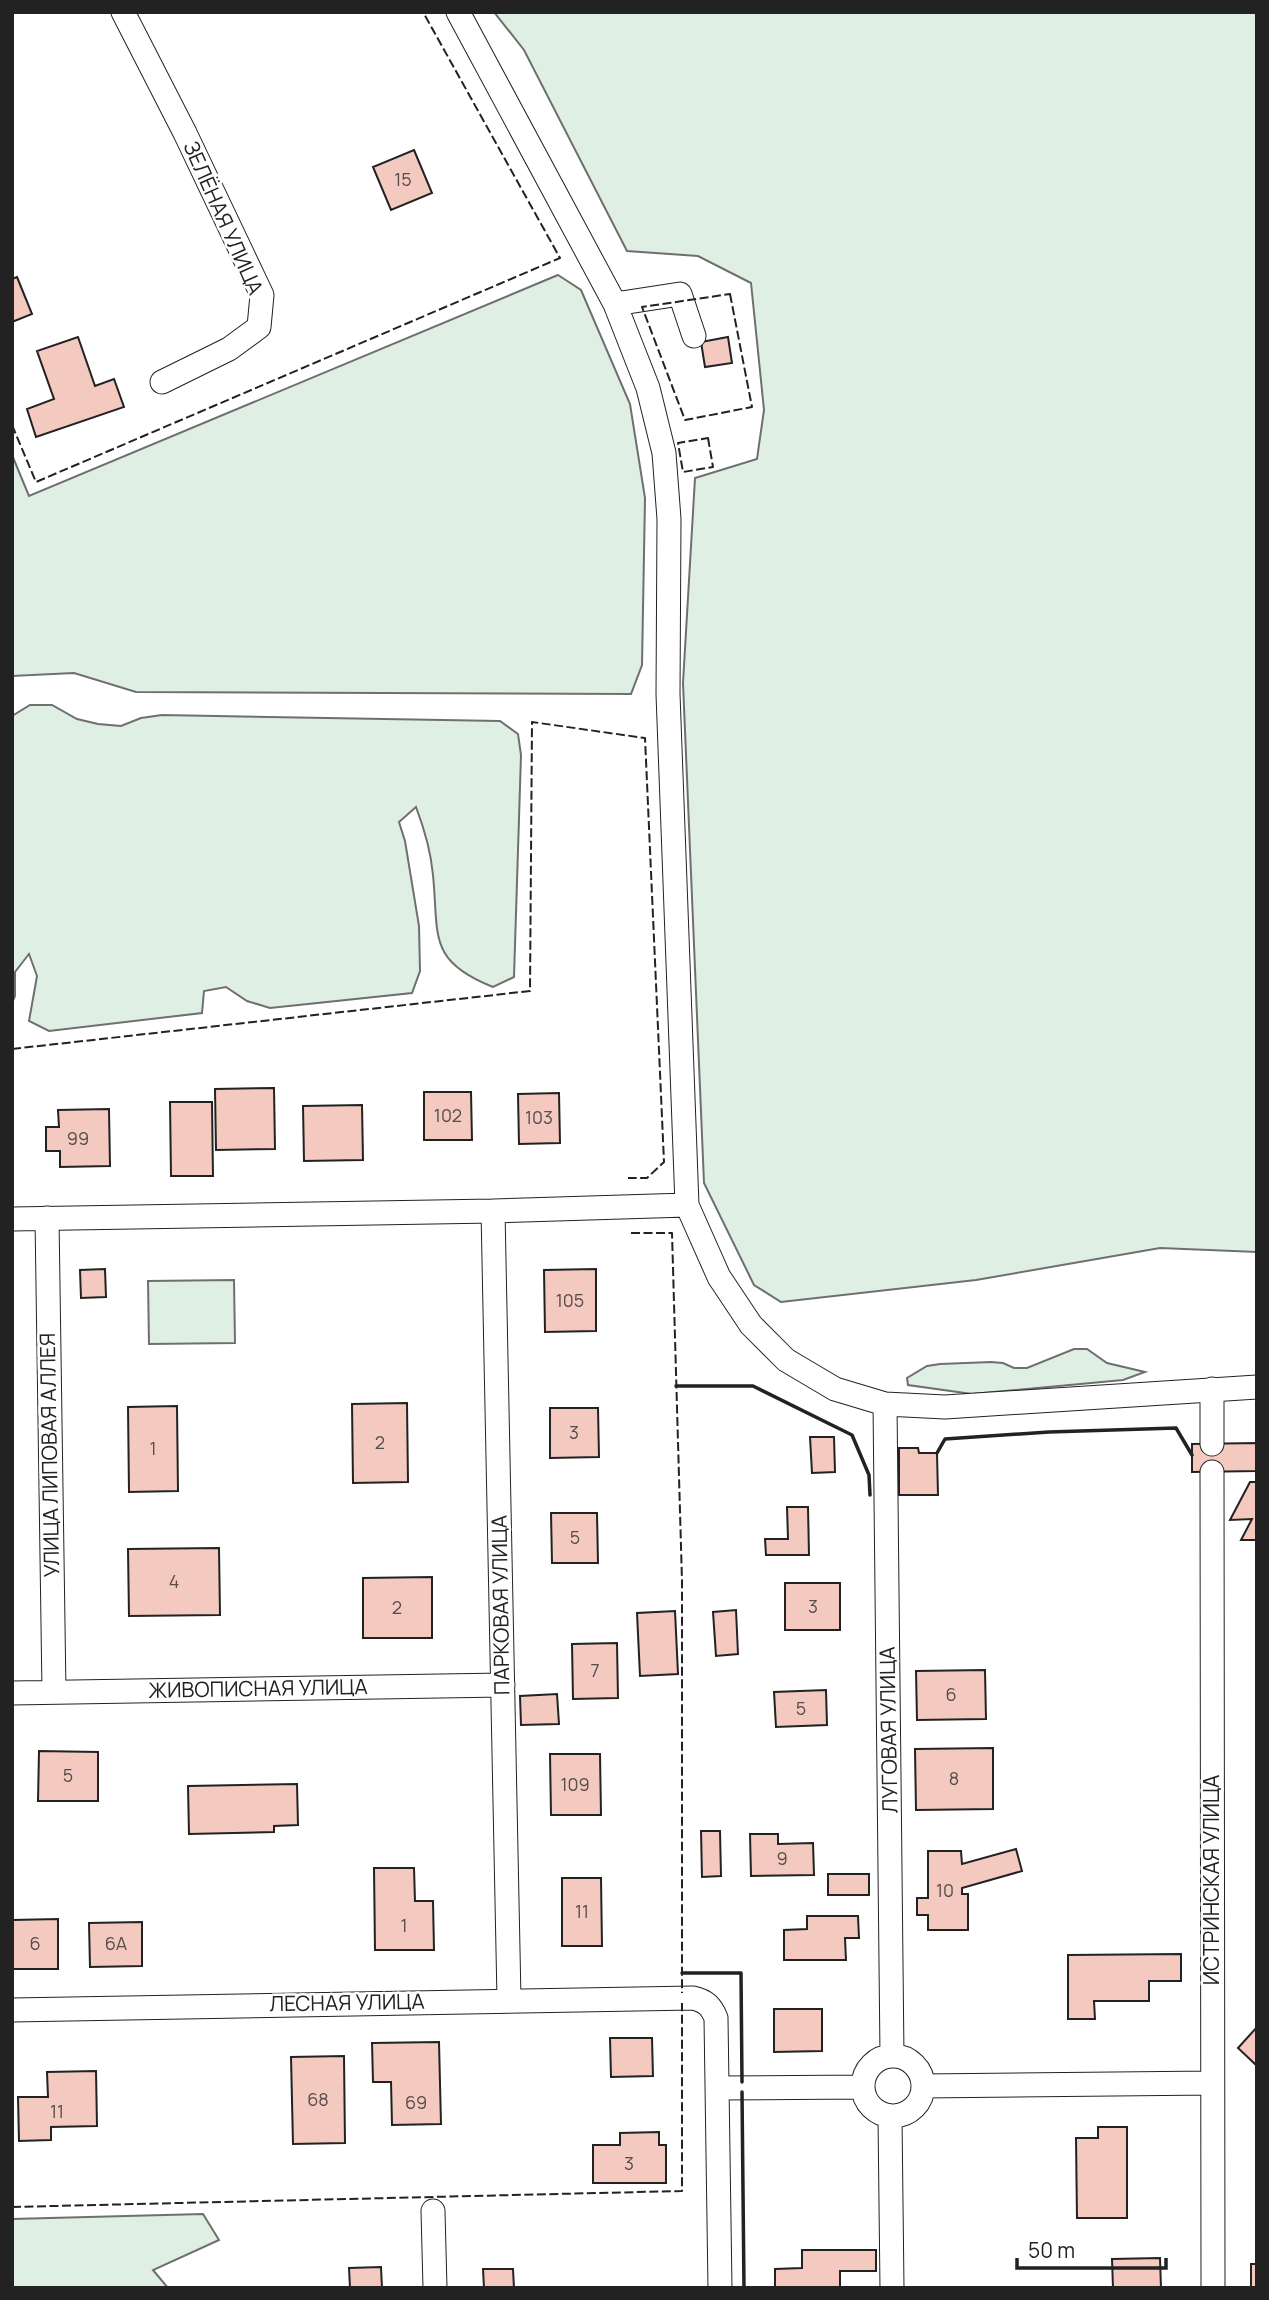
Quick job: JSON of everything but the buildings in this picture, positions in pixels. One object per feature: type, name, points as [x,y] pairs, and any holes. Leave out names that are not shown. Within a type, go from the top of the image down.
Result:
[{"type":"street","name":"ЗЕЛЁНАЯ УЛИЦА","points":[[123,12],[185,133],[262,295],[259,327],[229,349],[162,382]]},
{"type":"street","points":[[458,12],[615,304],[648,388],[664,453],[670,519],[668,694],[687,1205],[719,1277],[751,1325],[786,1360],[835,1389],[885,1404],[945,1407],[1257,1387]]},
{"type":"street","points":[[615,304],[681,293],[694,336]]},
{"type":"street","points":[[12,1219],[687,1205]]},
{"type":"street","name":"ПАРКОВАЯ УЛИЦА","points":[[494,1211],[509,2000]]},
{"type":"street","name":"УЛИЦА ЛИПОВАЯ АЛЛЕЯ","points":[[47,1218],[54,1692]]},
{"type":"street","points":[[1212,1389],[1212,1444]]},
{"type":"street","name":"ЛУГОВАЯ УЛИЦА","points":[[885,1404],[892,2056]]},
{"type":"street","name":"ИСТРИНСКАЯ УЛИЦА","points":[[1212,1472],[1213,2288]]},
{"type":"street","name":"ЖИВОПИСНАЯ УЛИЦА","points":[[12,1693],[503,1685]]},
{"type":"street","name":"ЛЕСНАЯ УЛИЦА","points":[[12,2010],[509,2000],[704,2000],[716,2018],[719,2088]]},
{"type":"street","points":[[892,2056],[908,2060],[919,2071],[923,2086],[919,2102],[906,2114],[890,2117],[876,2112],[866,2101],[862,2087],[866,2072],[877,2060],[892,2056]]},
{"type":"street","points":[[923,2086],[1212,2083]]},
{"type":"street","points":[[720,2288],[719,2088],[862,2087]]},
{"type":"street","points":[[890,2117],[892,2288]]},
{"type":"street","points":[[433,2211],[435,2288]]},
{"type":"green space","points":[[494,12],[1257,12],[1257,1252],[1160,1248],[976,1280],[781,1302],[754,1285],[704,1183],[683,683],[695,478],[757,459],[764,410],[751,283],[698,256],[627,251],[524,50]]},
{"type":"green space","points":[[558,275],[581,290],[630,404],[645,498],[642,665],[631,694],[136,692],[74,673],[12,676],[12,455],[29,496]]},
{"type":"green space","points":[[30,705],[52,705],[77,719],[121,726],[141,718],[162,715],[500,721],[518,734],[521,755],[514,977],[493,987],[457,967],[440,944],[429,849],[416,807],[399,822],[405,841],[419,926],[420,971],[412,993],[270,1008],[247,1001],[226,987],[204,991],[202,1013],[49,1031],[29,1021],[37,976],[29,954],[15,972],[15,996],[12,1003],[12,716]]},
{"type":"green space","points":[[234,1280],[235,1343],[149,1344],[148,1281]]},
{"type":"green space","points":[[1074,1349],[1087,1349],[1107,1363],[1145,1372],[1123,1380],[972,1394],[908,1385],[907,1378],[927,1366],[991,1362],[1014,1368],[1027,1368]]},
{"type":"green space","points":[[203,2214],[219,2240],[153,2270],[168,2288],[12,2288],[12,2219]]},
{"type":"fence","points":[[12,425],[36,482],[560,258],[423,12]]},
{"type":"fence","points":[[730,294],[752,407],[685,420],[642,307],[730,294]]},
{"type":"fence","points":[[708,438],[713,467],[683,472],[678,443],[708,438]]},
{"type":"fence","points":[[12,1049],[530,991],[532,722],[645,738],[664,1162],[647,1178],[628,1178]]},
{"type":"fence","points":[[631,1233],[672,1233],[682,1581],[682,1993]]},
{"type":"fence","points":[[12,2207],[682,2191],[682,2003]]},
{"type":"wall","points":[[676,1386],[753,1386],[852,1435],[869,1475],[870,1495]]},
{"type":"wall","points":[[937,1453],[945,1439],[1176,1428],[1192,1455]]},
{"type":"wall","points":[[682,1973],[741,1973],[742,2082]]},
{"type":"wall","points":[[742,2092],[744,2288]]}]
